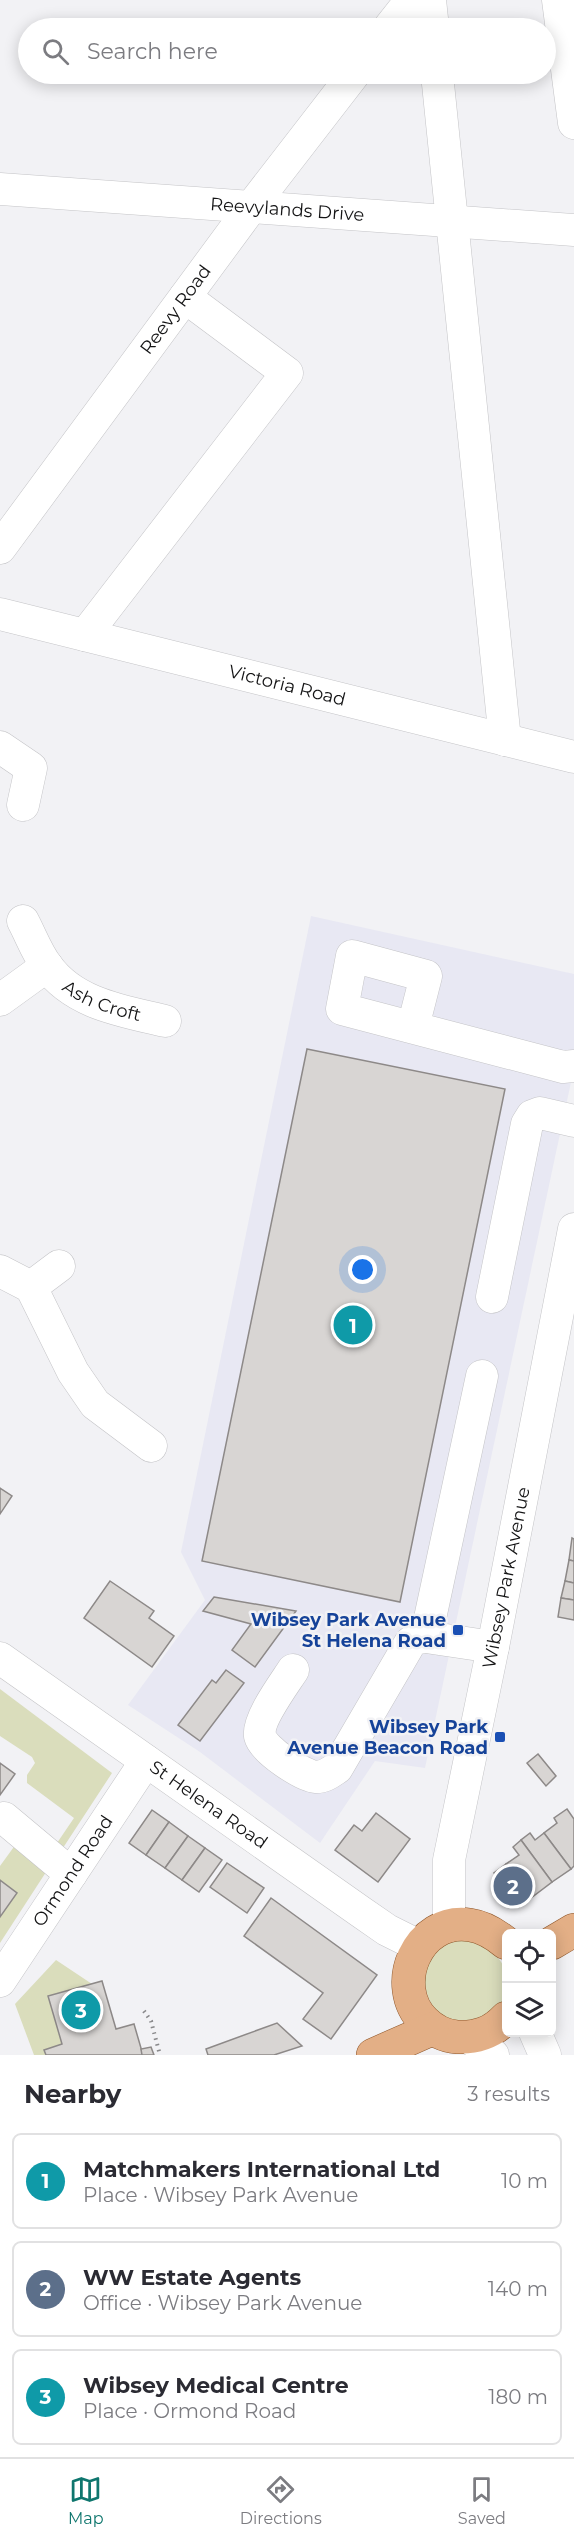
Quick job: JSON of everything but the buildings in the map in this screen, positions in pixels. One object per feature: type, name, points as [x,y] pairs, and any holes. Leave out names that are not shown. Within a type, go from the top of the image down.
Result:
[{"type":"main road","points":[[502,1939],[491,1931],[469,1924],[449,1926],[434,1933],[419,1946],[413,1955],[407,1974],[408,1994],[417,2014],[432,2029],[482,2046],[481,2036],[502,2023]]},
{"type":"main road","points":[[556,1941],[574,1930]]},
{"type":"main road","points":[[373,2055],[432,2029]]},
{"type":"street","points":[[397,18],[411,0]]},
{"type":"street","points":[[430,0],[432,18]]},
{"type":"street","points":[[558,0],[574,123]]},
{"type":"street","name":"Reevy Road","points":[[0,548],[252,206],[346,84]]},
{"type":"street","points":[[438,84],[505,740]]},
{"type":"street","name":"Reevylands Drive","points":[[0,189],[574,230]]},
{"type":"street","points":[[85,635],[287,373],[185,297]]},
{"type":"street","name":"Victoria Road","points":[[0,614],[574,757]]},
{"type":"street","points":[[0,747],[31,768],[23,805]]},
{"type":"street","name":"Ash Croft","points":[[23,921],[47,966],[69,989],[106,1007],[165,1021]]},
{"type":"street","name":"Ash Croft","points":[[0,1000],[47,966]]},
{"type":"street","points":[[413,1027],[563,1067],[574,1066]]},
{"type":"street","points":[[492,1297],[527,1124],[532,1116],[540,1113],[574,1121]]},
{"type":"street","name":"Wibsey Park Avenue","points":[[449,1926],[448,1860],[493,1647],[563,1353],[574,1229]]},
{"type":"street","points":[[31,1287],[59,1266]]},
{"type":"street","points":[[0,1271],[31,1287],[73,1372],[95,1404],[151,1446]]},
{"type":"street","points":[[426,1637],[482,1376]]},
{"type":"street","points":[[293,1670],[262,1722],[260,1737],[267,1749],[302,1772],[316,1777],[328,1774],[337,1768],[410,1643],[417,1638],[426,1637],[493,1647]]},
{"type":"street","name":"St Helena Road","points":[[0,1658],[387,1930],[419,1946]]},
{"type":"street","name":"Ormond Road","points":[[0,1981],[146,1761]]},
{"type":"street","points":[[4,1818],[71,1874]]},
{"type":"street","points":[[537,2037],[545,2055]]},
{"type":"path","points":[[144,2011],[151,2021],[160,2055]]},
{"type":"shaded area","points":[[311,916],[574,974],[574,1068],[425,1768],[375,1761],[320,1843],[200,1752],[128,1705],[205,1600],[181,1552]]},
{"type":"green space","points":[[0,1689],[112,1773],[59,1854],[57,1843],[74,1818],[27,1783],[27,1775],[35,1763],[32,1757],[0,1736]]},
{"type":"green space","points":[[16,1844],[48,1869],[0,1943],[0,1917],[17,1893],[0,1880],[0,1866]]},
{"type":"green space","points":[[456,1940],[476,1940],[495,1955],[502,1964],[502,2007],[463,2027],[441,2015],[427,1994],[425,1983],[425,1972],[433,1953]]},
{"type":"green space","points":[[56,1960],[92,1984],[48,1996],[62,2044],[44,2050],[46,2055],[34,2055],[15,2004]]},
{"type":"place","name":"Matchmakers International Ltd","points":[[353,1325]]},
{"type":"place","name":"Wibsey Park Avenue St Helena Road","points":[[458,1630]]},
{"type":"place","name":"Wibsey Park Avenue Beacon Road","points":[[500,1737]]},
{"type":"place","name":"WW Estate Agents","points":[[513,1886]]},
{"type":"place","name":"Wibsey Medical Centre","points":[[81,2010]]}]
